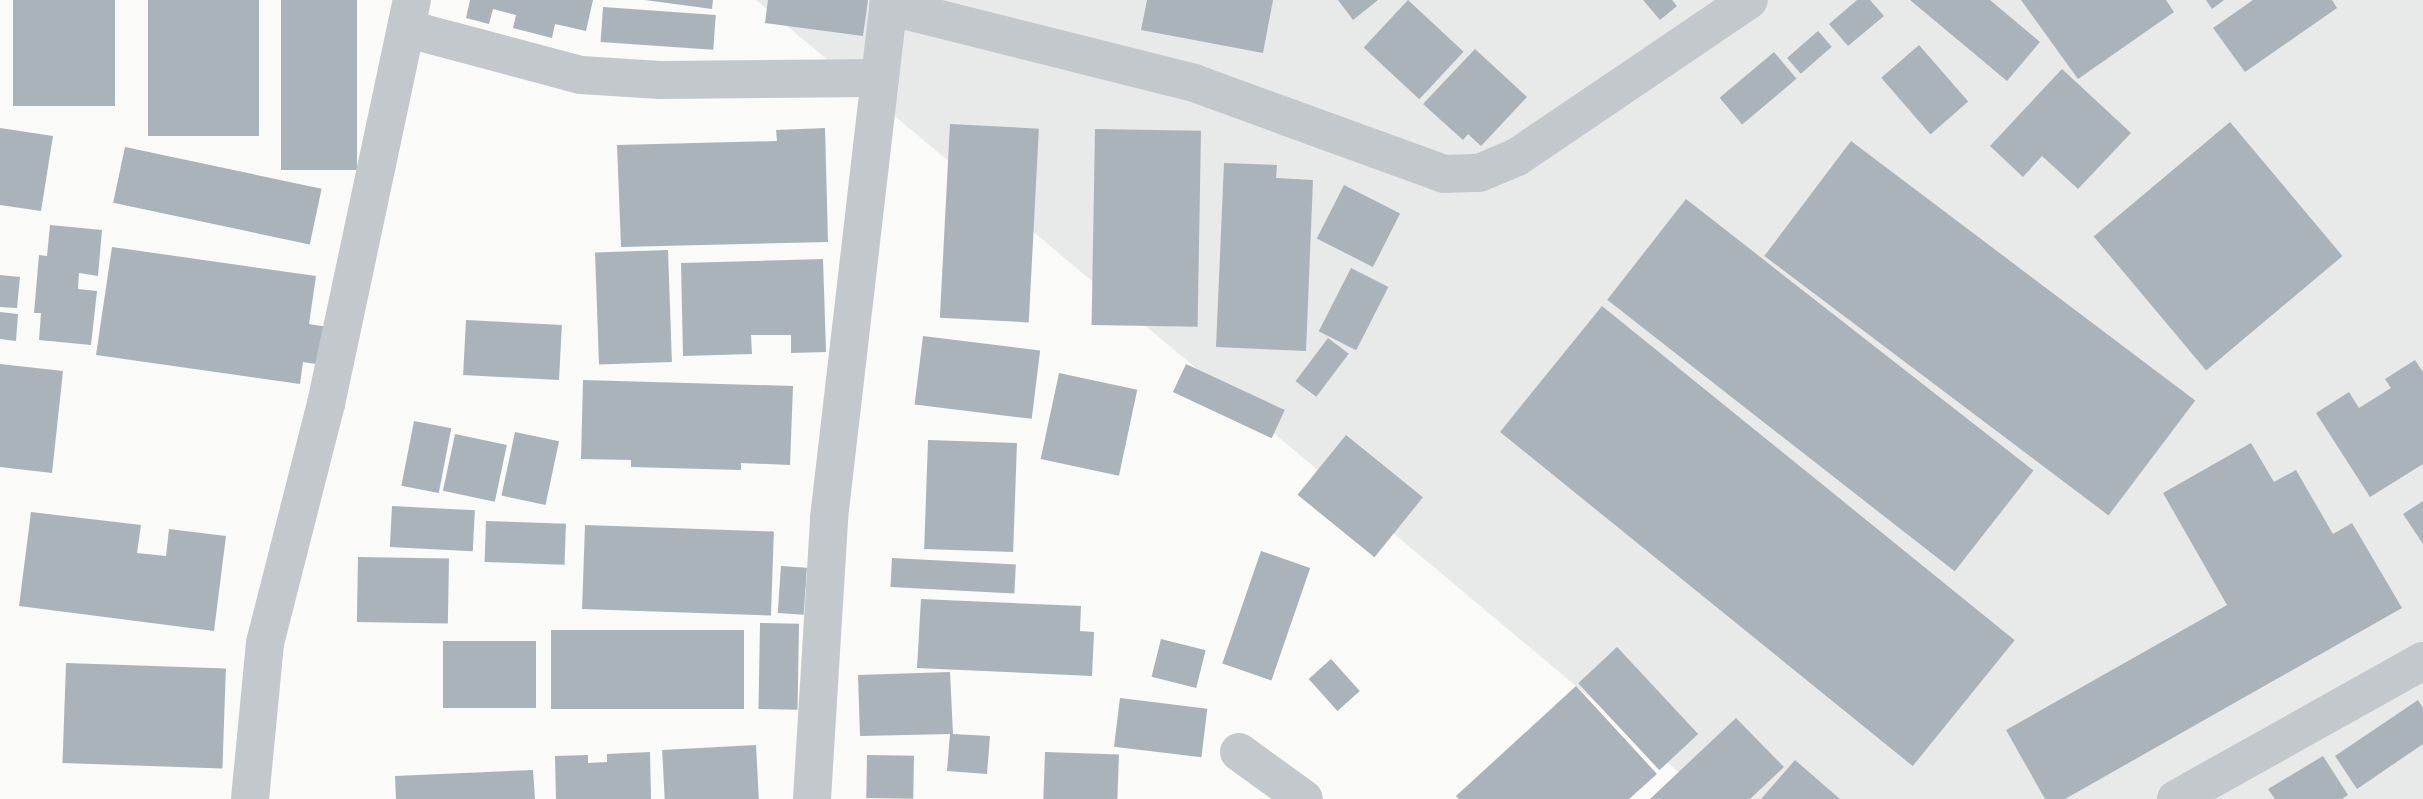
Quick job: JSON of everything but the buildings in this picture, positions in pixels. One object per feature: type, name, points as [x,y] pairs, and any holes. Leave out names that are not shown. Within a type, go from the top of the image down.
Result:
[{"type":"street","points":[[812,799],[830,518],[889,3],[1194,83],[1444,174],[1479,173],[1517,157],[1749,0]]},
{"type":"street","points":[[250,799],[265,643],[326,404],[410,15],[581,75],[660,80],[880,78]]},
{"type":"street","points":[[2176,799],[2423,661]]},
{"type":"street","points":[[1240,752],[1304,799]]},
{"type":"shaded area","points":[[756,0],[2423,0],[2423,799],[1711,799]]}]
